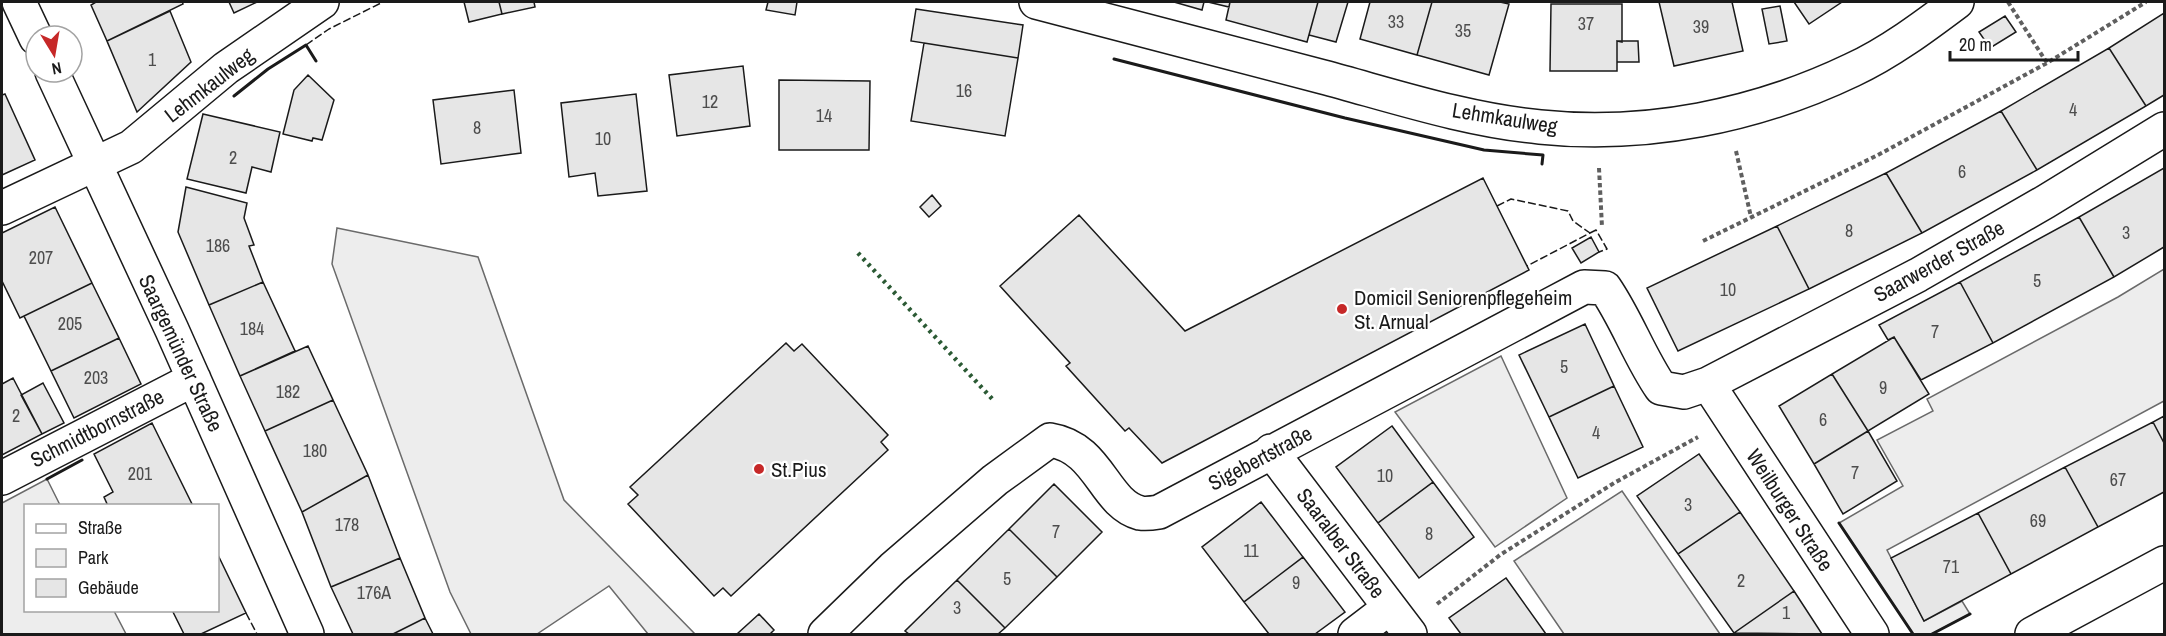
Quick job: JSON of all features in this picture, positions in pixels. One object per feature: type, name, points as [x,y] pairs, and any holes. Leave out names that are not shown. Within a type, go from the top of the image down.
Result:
[{"type":"street","points":[[19,2],[29,24]]},
{"type":"street","name":"Lehmkaulweg","points":[[2,208],[131,147],[226,68],[322,2]]},
{"type":"street","name":"Lehmkaulweg","points":[[1036,2],[1461,114],[1540,127],[1599,129],[1654,127],[1727,115],[1785,98],[1853,70],[1904,39],[1953,3]]},
{"type":"street","name":"Saargemünder Straße","points":[[57,84],[194,379],[307,634]]},
{"type":"street","name":"Saarwerder Straße","points":[[1708,384],[1918,274],[2044,202],[2164,129]]},
{"type":"street","name":"Sigebertstraße","points":[[825,634],[893,568],[986,487],[1050,440],[1063,442],[1080,452],[1125,506],[1142,514],[1159,512],[1584,286],[1605,288],[1619,308],[1645,365],[1661,388],[1684,392],[1708,384]]},
{"type":"street","name":"Schmidtbornstraße","points":[[2,478],[194,379]]},
{"type":"street","name":"Weilburger Straße","points":[[1708,384],[1872,634]]},
{"type":"street","name":"Saaralber Straße","points":[[1272,451],[1401,624]]},
{"type":"street","points":[[2032,634],[2164,563]]},
{"type":"street","points":[[1355,634],[1401,624]]},
{"type":"path","points":[[2008,2],[2047,63]]},
{"type":"path","points":[[1703,241],[1878,155],[2047,63],[2146,2]]},
{"type":"path","points":[[1735,146],[1751,217]]},
{"type":"path","points":[[1598,163],[1602,227]]},
{"type":"path","points":[[1401,624],[1500,555],[1614,483],[1702,435]]},
{"type":"green space","points":[[337,228],[478,257],[564,500],[695,634],[648,634],[609,586],[537,634],[471,634],[450,592],[332,264]]},
{"type":"green space","points":[[2164,269],[2164,401],[1887,550],[1924,621],[1962,601],[1970,614],[1932,634],[1913,634],[1839,523],[1903,486],[1877,440],[1933,411],[1927,399],[2118,297]]},
{"type":"green space","points":[[1501,356],[1567,498],[1495,547],[1395,412]]},
{"type":"green space","points":[[47,479],[60,504],[24,504],[24,612],[115,612],[126,634],[2,634],[2,503]]},
{"type":"green space","points":[[1622,491],[1720,634],[1564,634],[1514,561]]},
{"type":"building","points":[[96,2],[182,2],[183,4],[107,41],[91,5]]},
{"type":"building","points":[[229,2],[257,2],[234,13]]},
{"type":"building","points":[[464,2],[499,2],[502,14],[469,22]]},
{"type":"building","points":[[499,2],[534,2],[535,7],[502,14]]},
{"type":"building","points":[[768,2],[797,2],[795,15],[766,10]]},
{"type":"building","points":[[1174,2],[1204,2],[1202,10]]},
{"type":"building","points":[[1208,2],[1230,2],[1229,7]]},
{"type":"building","points":[[1230,2],[1318,2],[1307,42],[1226,20]]},
{"type":"building","points":[[1318,2],[1348,2],[1336,42],[1309,35]]},
{"type":"building","points":[[1370,2],[1432,2],[1417,55],[1360,39]]},
{"type":"building","points":[[1432,2],[1509,4],[1489,75],[1417,55]]},
{"type":"building","points":[[1659,2],[1732,2],[1743,51],[1674,66]]},
{"type":"building","points":[[1794,2],[1842,2],[1809,24]]},
{"type":"building","points":[[1551,4],[1622,4],[1622,42],[1617,41],[1617,71],[1550,71]]},
{"type":"building","points":[[1780,6],[1787,41],[1769,44],[1762,9]]},
{"type":"building","points":[[916,9],[1023,25],[1018,58],[911,41]]},
{"type":"building","points":[[170,11],[191,62],[137,112],[107,41]]},
{"type":"building","points":[[2164,13],[2164,95],[2146,106],[2109,48]]},
{"type":"building","points":[[2005,16],[2016,32],[1990,48],[1979,32]]},
{"type":"building","points":[[1617,41],[1638,41],[1639,62],[1617,62]]},
{"type":"building","points":[[924,43],[1018,58],[1005,136],[911,121]]},
{"type":"building","points":[[2109,48],[2146,106],[2037,170],[2001,111]]},
{"type":"building","points":[[743,66],[750,126],[677,136],[669,75]]},
{"type":"building","points":[[308,75],[334,100],[322,140],[313,138],[312,141],[283,134],[294,90]]},
{"type":"building","points":[[779,80],[870,81],[869,150],[779,150]]},
{"type":"building","points":[[514,90],[521,153],[441,164],[433,100]]},
{"type":"building","points":[[5,94],[35,160],[2,175],[2,95]]},
{"type":"building","points":[[636,94],[647,191],[598,196],[595,173],[569,177],[561,103]]},
{"type":"building","points":[[2001,111],[2037,170],[1922,233],[1886,173]]},
{"type":"building","points":[[203,114],[280,132],[271,172],[252,167],[246,193],[187,179]]},
{"type":"building","points":[[2164,168],[2164,247],[2114,277],[2079,217]]},
{"type":"building","points":[[1886,173],[1922,233],[1809,289],[1777,226]]},
{"type":"building","name":"Domicil Seniorenpflegeheim St. Arnual","points":[[1483,178],[1529,270],[1162,463],[1129,428],[1125,431],[1066,366],[1070,363],[1000,286],[1079,215],[1185,331]]},
{"type":"building","points":[[186,187],[247,203],[244,218],[254,245],[249,246],[263,282],[209,305],[178,232]]},
{"type":"building","points":[[932,195],[941,206],[929,217],[920,207]]},
{"type":"building","points":[[55,207],[92,283],[20,318],[2,281],[2,233]]},
{"type":"building","points":[[2079,217],[2114,277],[1993,343],[1960,282]]},
{"type":"building","points":[[1777,226],[1809,289],[1678,351],[1647,288]]},
{"type":"building","points":[[1591,237],[1599,252],[1581,263],[1572,248]]},
{"type":"building","points":[[263,282],[295,351],[240,376],[209,305]]},
{"type":"building","points":[[1960,282],[1993,343],[1921,380],[1894,337],[1888,340],[1879,325]]},
{"type":"building","points":[[92,283],[119,338],[51,371],[24,316]]},
{"type":"building","points":[[1585,324],[1614,386],[1549,417],[1519,355]]},
{"type":"building","points":[[1894,337],[1929,394],[1868,431],[1832,374]]},
{"type":"building","points":[[119,338],[141,384],[74,418],[51,371]]},
{"type":"building","name":"St.Pius","points":[[786,343],[794,351],[802,344],[888,435],[881,442],[888,450],[731,596],[723,588],[714,596],[628,504],[638,495],[630,487]]},
{"type":"building","points":[[308,346],[333,400],[265,431],[240,376]]},
{"type":"building","points":[[1832,374],[1868,431],[1814,464],[1779,406]]},
{"type":"building","points":[[13,378],[42,434],[2,455],[2,384]]},
{"type":"building","points":[[43,383],[64,423],[42,434],[21,395]]},
{"type":"building","points":[[1614,386],[1643,447],[1578,478],[1549,417]]},
{"type":"building","points":[[333,400],[368,475],[302,512],[265,431]]},
{"type":"building","points":[[2164,416],[2164,443],[2153,422]]},
{"type":"building","points":[[2153,422],[2164,443],[2164,492],[2098,527],[2065,467]]},
{"type":"building","points":[[152,423],[192,504],[107,504],[104,497],[113,492],[94,454]]},
{"type":"building","points":[[1392,426],[1433,482],[1378,523],[1336,467]]},
{"type":"building","points":[[1868,431],[1897,481],[1843,514],[1814,464]]},
{"type":"building","points":[[1699,454],[1740,512],[1678,554],[1637,496]]},
{"type":"building","points":[[2065,467],[2098,527],[2011,574],[1978,513]]},
{"type":"building","points":[[368,475],[400,558],[331,587],[302,512]]},
{"type":"building","points":[[1433,482],[1474,537],[1419,578],[1378,523]]},
{"type":"building","points":[[1054,484],[1102,532],[1057,577],[1009,529]]},
{"type":"building","points":[[1261,502],[1303,557],[1244,602],[1202,547]]},
{"type":"building","points":[[1740,512],[1794,591],[1734,633],[1678,554]]},
{"type":"building","points":[[1978,513],[2011,574],[1924,621],[1891,558]]},
{"type":"building","points":[[1009,529],[1057,577],[1005,628],[957,580]]},
{"type":"building","points":[[219,557],[246,613],[201,634],[184,634],[173,612],[219,612]]},
{"type":"building","points":[[1303,557],[1345,612],[1315,634],[1269,634],[1244,602]]},
{"type":"building","points":[[400,558],[425,618],[393,634],[353,634],[331,587]]},
{"type":"building","points":[[1506,578],[1546,634],[1461,634],[1449,618]]},
{"type":"building","points":[[957,580],[1005,628],[998,634],[909,634],[905,631]]},
{"type":"building","points":[[1794,591],[1822,634],[1734,633]]},
{"type":"building","points":[[759,614],[774,630],[770,634],[737,634]]},
{"type":"building","points":[[425,618],[433,634],[393,634]]},
{"type":"hedge","points":[[858,253],[995,402]]},
{"type":"fence","points":[[306,45],[329,29],[383,2]]},
{"type":"fence","points":[[1497,206],[1511,199],[1568,211],[1573,221],[1590,233],[1527,266]]},
{"type":"fence","points":[[1590,233],[1596,230],[1607,249],[1599,252]]},
{"type":"fence","points":[[246,613],[257,634]]},
{"type":"wall","points":[[234,96],[268,69],[306,45],[316,61]]},
{"type":"wall","points":[[1114,59],[1345,118],[1484,150],[1543,155],[1542,164]]},
{"type":"wall","points":[[47,479],[82,460]]},
{"type":"wall","points":[[1839,523],[1913,634]]},
{"type":"wall","points":[[1932,634],[1970,614]]},
{"type":"place","name":"Domicil Seniorenpflegeheim St. Arnual","points":[[1342,309]]},
{"type":"place","name":"St.Pius","points":[[759,469]]}]
